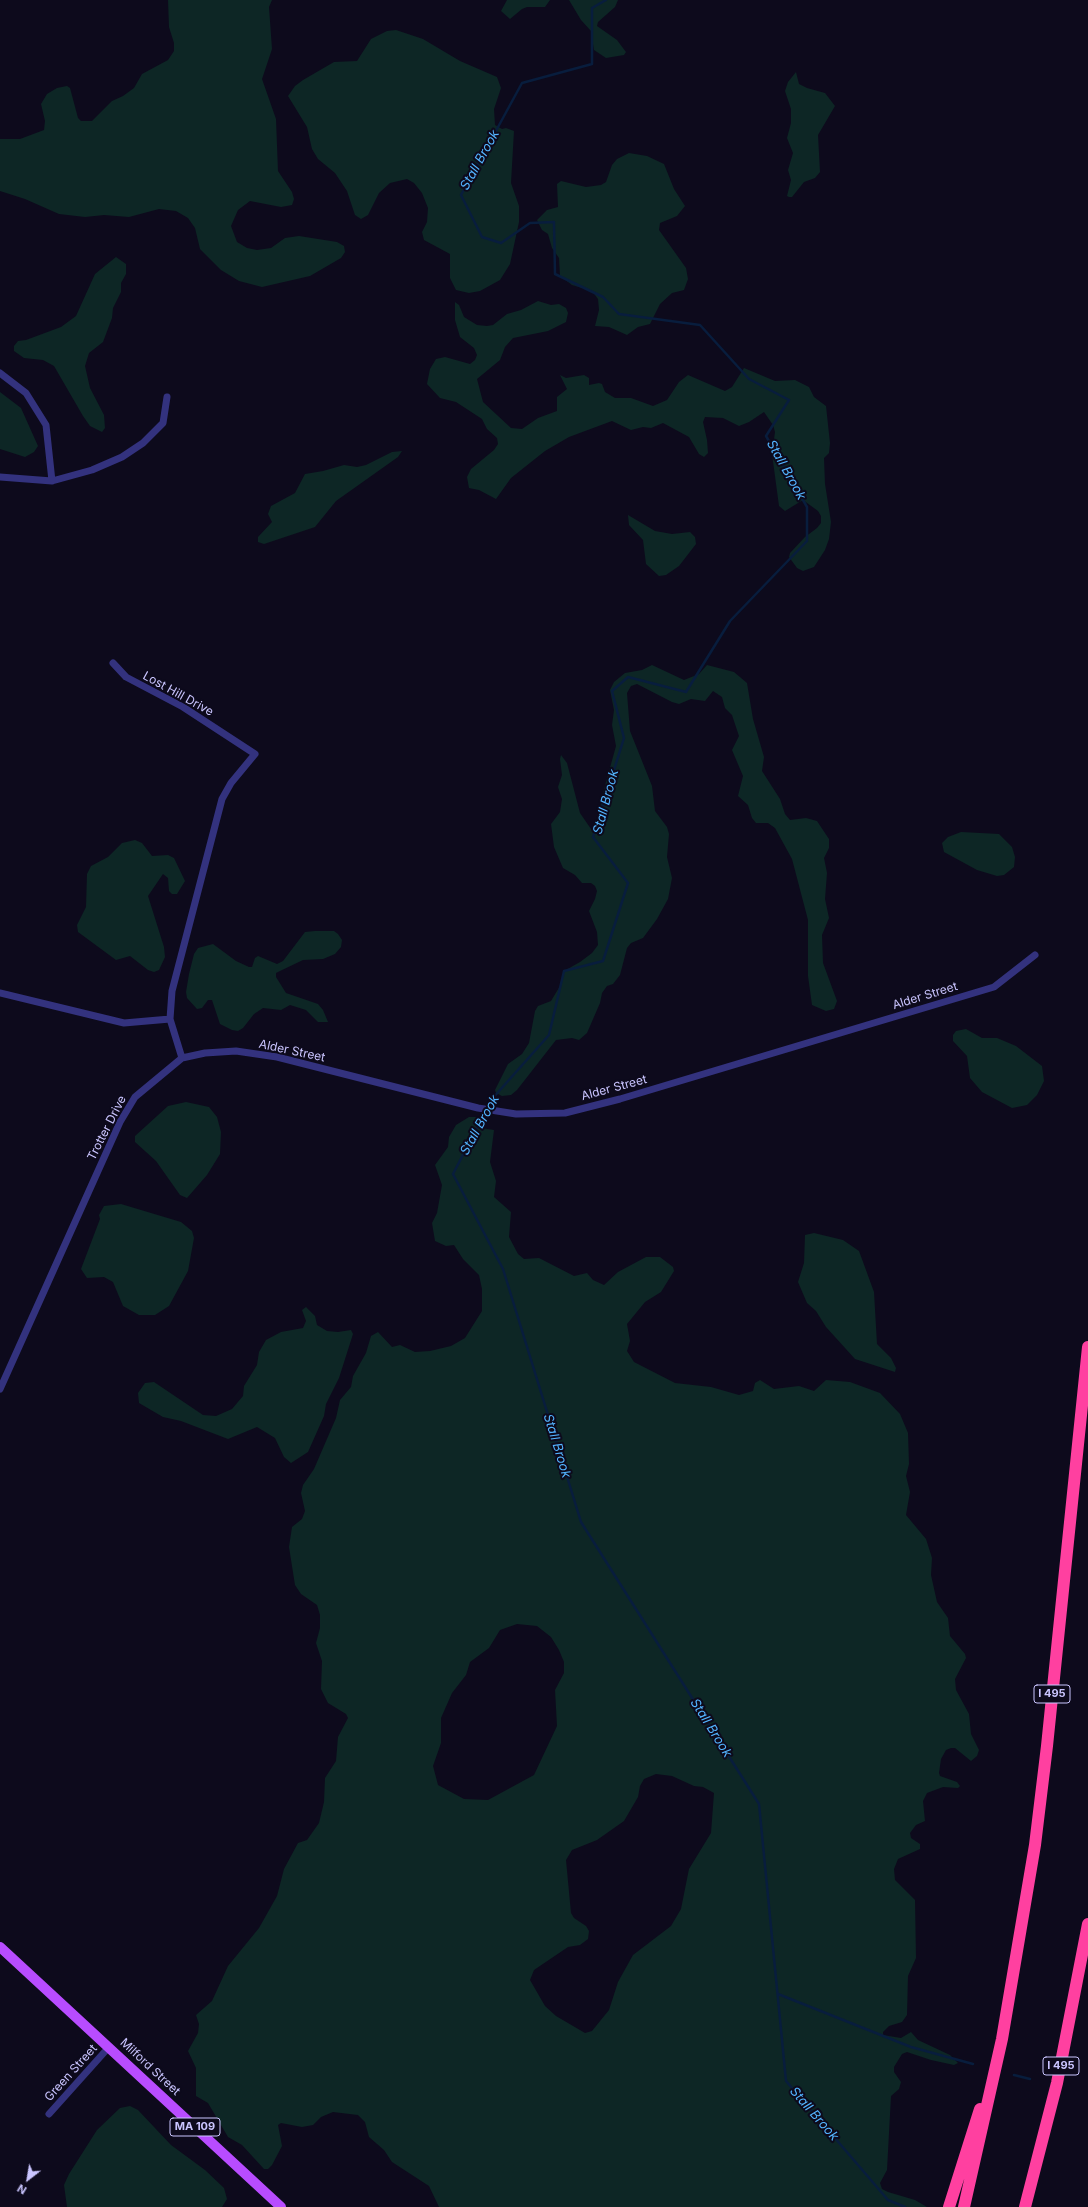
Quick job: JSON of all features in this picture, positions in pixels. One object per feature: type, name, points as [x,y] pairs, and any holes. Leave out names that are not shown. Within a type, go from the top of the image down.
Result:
[{"type":"highway","name":"I 495","points":[[964,2207],[1002,2039],[1025,1910],[1043,1785],[1088,1347]]},
{"type":"highway","name":"I 495","points":[[1025,2207],[1057,2083],[1088,1924]]},
{"type":"highway","points":[[949,2207],[1002,2039]]},
{"type":"highway","points":[[1034,2207],[1057,2083]]},
{"type":"main road","name":"Milford Street","points":[[0,1947],[281,2207]]},
{"type":"street","points":[[0,373],[26,393],[46,425],[52,481]]},
{"type":"street","points":[[0,477],[52,481],[92,470],[122,457],[143,443],[163,423],[167,397]]},
{"type":"street","name":"Lost Hill Drive","points":[[113,663],[126,677],[183,707],[255,754],[231,783],[222,799],[172,991],[170,1019]]},
{"type":"street","name":"Alder Street","points":[[182,1058],[205,1053],[236,1052],[276,1057],[478,1108],[516,1114],[565,1113],[620,1099],[994,987],[1035,955]]},
{"type":"street","points":[[0,993],[124,1023],[170,1019],[182,1058]]},
{"type":"street","name":"Trotter Drive","points":[[0,1389],[120,1122],[135,1097],[182,1058]]},
{"type":"street","name":"Green Street","points":[[49,2114],[109,2047]]},
{"type":"green space","points":[[168,0],[272,0],[269,7],[272,49],[262,79],[276,119],[278,171],[292,192],[294,199],[292,205],[281,207],[250,201],[238,210],[231,226],[237,242],[247,248],[257,250],[271,248],[285,238],[299,236],[337,242],[344,246],[345,252],[341,258],[310,276],[262,287],[239,281],[221,270],[200,249],[195,228],[188,218],[176,211],[159,209],[129,217],[104,215],[85,217],[59,214],[25,199],[0,191],[0,139],[20,139],[44,130],[45,121],[41,104],[47,94],[57,88],[67,86],[70,88],[78,118],[81,121],[92,121],[112,101],[123,96],[134,88],[142,74],[168,60],[174,51],[174,43],[169,27]]},
{"type":"green space","points":[[507,0],[550,0],[545,7],[527,7],[522,9],[510,19],[501,11]]},
{"type":"green space","points":[[569,0],[618,0],[615,7],[598,22],[597,26],[617,40],[626,52],[624,55],[606,58],[594,50],[591,31],[581,20]]},
{"type":"green space","points":[[396,30],[423,39],[460,61],[497,77],[501,88],[494,109],[495,125],[502,129],[506,128],[514,131],[511,183],[519,206],[519,222],[510,264],[500,280],[480,291],[469,293],[456,290],[450,278],[450,254],[424,240],[422,232],[427,222],[428,208],[422,193],[414,183],[407,179],[390,183],[379,193],[368,215],[361,219],[355,215],[347,191],[335,173],[318,159],[312,149],[307,127],[288,96],[295,86],[303,80],[334,62],[357,61],[371,39],[387,31]]},
{"type":"green space","points":[[796,72],[799,84],[825,93],[835,106],[818,135],[820,172],[815,178],[804,182],[792,197],[789,197],[787,196],[791,180],[788,170],[793,153],[787,138],[791,123],[791,109],[785,91],[788,82]]},
{"type":"green space","points":[[629,153],[647,156],[664,164],[674,189],[685,206],[677,216],[660,223],[659,230],[686,268],[688,279],[684,290],[672,293],[660,304],[650,324],[638,327],[627,335],[609,327],[595,326],[599,310],[598,299],[592,291],[572,285],[560,276],[559,258],[552,248],[548,234],[542,230],[537,220],[547,210],[558,207],[557,184],[561,181],[586,187],[601,185],[606,182],[612,165],[617,159]]},
{"type":"green space","points":[[116,257],[126,264],[126,274],[121,283],[121,292],[113,308],[112,318],[103,342],[89,353],[85,366],[90,388],[104,415],[105,428],[102,432],[90,426],[54,366],[43,360],[24,358],[14,351],[14,346],[18,341],[26,340],[61,327],[76,316],[95,274]]},
{"type":"green space","points":[[538,301],[551,305],[559,304],[566,308],[568,313],[566,322],[548,331],[513,338],[505,347],[500,360],[477,379],[483,402],[511,428],[522,429],[538,418],[557,411],[557,397],[567,389],[560,375],[566,378],[584,375],[589,378],[589,385],[599,383],[602,384],[605,392],[615,398],[631,398],[653,406],[667,400],[679,382],[688,375],[725,391],[732,387],[744,368],[775,381],[795,380],[809,387],[814,397],[826,406],[830,443],[829,453],[824,458],[825,484],[831,522],[829,539],[825,550],[814,567],[803,571],[797,568],[789,557],[790,553],[805,537],[821,523],[821,516],[818,511],[803,500],[785,511],[779,506],[772,454],[775,432],[773,425],[764,412],[749,422],[739,426],[723,418],[705,417],[703,422],[708,453],[704,457],[699,454],[689,437],[663,423],[651,428],[643,427],[631,430],[612,421],[569,437],[545,451],[511,478],[496,499],[479,490],[469,488],[467,477],[471,469],[494,450],[498,444],[497,438],[487,429],[482,419],[456,402],[440,398],[427,384],[430,369],[436,359],[445,357],[470,364],[475,360],[477,355],[474,348],[460,337],[455,320],[455,302],[459,305],[464,317],[477,325],[487,326],[493,325],[507,314],[521,310]]},
{"type":"green space","points":[[0,392],[21,408],[38,446],[34,452],[25,457],[0,449]]},
{"type":"green space","points":[[402,451],[398,457],[336,501],[315,527],[264,544],[258,542],[258,537],[272,522],[268,514],[271,506],[295,493],[305,474],[344,465],[357,467],[366,465],[392,452]]},
{"type":"green space","points":[[628,515],[655,531],[672,534],[690,532],[695,537],[696,544],[679,566],[666,575],[659,576],[646,564],[643,540],[629,525]]},
{"type":"green space","points":[[652,665],[684,680],[699,674],[707,665],[734,672],[747,683],[753,719],[764,757],[762,771],[780,799],[785,814],[790,820],[806,818],[817,821],[829,839],[829,848],[824,858],[827,873],[825,899],[829,918],[822,935],[823,963],[837,1001],[834,1009],[826,1011],[812,1005],[808,976],[808,920],[792,859],[775,828],[768,823],[756,823],[752,818],[748,805],[738,796],[743,776],[732,750],[739,736],[732,715],[725,708],[722,697],[713,691],[705,701],[691,699],[679,704],[672,702],[637,684],[631,686],[627,693],[630,731],[652,786],[655,811],[667,827],[669,834],[667,857],[672,878],[668,899],[657,919],[643,938],[631,943],[627,948],[620,975],[613,984],[607,986],[602,993],[600,1003],[587,1033],[579,1040],[572,1038],[556,1040],[517,1090],[511,1095],[502,1096],[496,1093],[495,1090],[508,1064],[522,1054],[529,1043],[535,1011],[538,1006],[551,1001],[560,986],[564,971],[592,953],[598,945],[597,932],[589,911],[597,891],[595,886],[591,883],[582,883],[575,875],[563,868],[554,847],[551,824],[560,812],[562,799],[558,787],[562,775],[561,755],[567,763],[580,813],[591,829],[598,835],[600,833],[601,800],[616,746],[612,725],[614,710],[610,690],[614,682],[625,673],[642,670]]},
{"type":"green space","points":[[961,832],[999,834],[1012,847],[1015,857],[1014,867],[1004,875],[997,876],[977,870],[944,852],[942,843],[948,837]]},
{"type":"green space","points":[[135,840],[142,843],[152,856],[168,855],[174,858],[185,881],[177,894],[172,894],[169,891],[168,878],[163,874],[148,896],[164,947],[165,957],[159,970],[154,972],[148,970],[130,956],[116,960],[78,932],[77,925],[86,907],[87,874],[91,866],[108,857],[122,843]]},
{"type":"green space","points":[[334,931],[342,940],[341,947],[335,954],[323,959],[303,960],[276,973],[276,977],[286,993],[318,1004],[323,1010],[328,1022],[318,1022],[306,1010],[290,1005],[281,1010],[263,1008],[254,1014],[243,1028],[238,1031],[232,1030],[220,1024],[212,1000],[208,1000],[202,1008],[197,1009],[187,998],[186,992],[189,974],[194,954],[198,948],[213,944],[236,961],[249,967],[252,967],[255,958],[258,956],[277,964],[283,961],[305,932]]},
{"type":"green space","points":[[966,1029],[982,1038],[997,1038],[1016,1046],[1042,1066],[1044,1081],[1037,1095],[1027,1105],[1012,1108],[982,1092],[970,1078],[967,1056],[953,1041],[953,1035],[956,1031]]},
{"type":"green space","points":[[186,1102],[209,1107],[217,1117],[221,1132],[220,1154],[207,1175],[187,1198],[180,1195],[156,1161],[135,1142],[135,1136],[168,1106]]},
{"type":"green space","points":[[469,1117],[477,1117],[481,1128],[494,1130],[490,1162],[496,1181],[494,1197],[511,1212],[509,1237],[518,1254],[524,1259],[539,1258],[574,1276],[587,1273],[593,1280],[604,1285],[618,1272],[646,1257],[660,1257],[673,1267],[674,1271],[661,1292],[645,1302],[627,1324],[630,1341],[627,1351],[634,1362],[675,1383],[711,1387],[739,1395],[753,1391],[755,1383],[760,1380],[774,1389],[799,1386],[814,1391],[826,1380],[850,1382],[880,1393],[900,1414],[908,1433],[909,1464],[906,1476],[910,1492],[906,1515],[926,1539],[932,1558],[931,1575],[937,1602],[948,1618],[950,1636],[965,1654],[966,1658],[955,1679],[956,1690],[969,1714],[971,1734],[979,1750],[977,1756],[971,1761],[955,1748],[946,1750],[941,1759],[940,1776],[957,1782],[960,1786],[958,1788],[943,1787],[927,1793],[923,1801],[925,1821],[916,1825],[910,1833],[911,1838],[920,1844],[920,1849],[898,1859],[894,1869],[895,1880],[915,1900],[916,1958],[908,1976],[907,2015],[902,2022],[889,2026],[883,2032],[883,2035],[901,2038],[911,2032],[918,2040],[950,2055],[958,2063],[954,2065],[931,2060],[907,2052],[902,2054],[894,2067],[894,2072],[901,2082],[899,2089],[891,2096],[887,2170],[880,2183],[882,2189],[915,2200],[927,2207],[439,2207],[429,2186],[392,2162],[384,2150],[369,2137],[365,2122],[358,2115],[333,2112],[321,2117],[313,2125],[302,2127],[281,2123],[278,2125],[282,2146],[272,2165],[268,2169],[264,2169],[242,2145],[228,2137],[208,2103],[196,2096],[196,2068],[188,2051],[198,2033],[199,2024],[196,2015],[212,2001],[228,1966],[259,1928],[277,1896],[284,1869],[298,1843],[307,1840],[319,1823],[324,1802],[325,1778],[336,1761],[338,1737],[348,1718],[346,1714],[328,1703],[321,1689],[322,1661],[316,1643],[320,1628],[320,1615],[317,1605],[301,1594],[295,1585],[289,1547],[292,1527],[302,1519],[305,1511],[301,1493],[303,1485],[314,1469],[336,1418],[340,1400],[351,1387],[353,1376],[366,1353],[371,1336],[378,1332],[392,1347],[400,1345],[415,1352],[430,1351],[451,1346],[465,1338],[482,1311],[482,1289],[479,1275],[463,1259],[454,1245],[446,1246],[435,1241],[432,1223],[437,1213],[442,1185],[435,1165],[448,1147],[449,1137],[456,1125]],"holes":[[[517,1624],[537,1626],[551,1637],[564,1662],[564,1673],[555,1690],[557,1726],[534,1775],[488,1800],[464,1799],[438,1785],[433,1766],[441,1743],[441,1718],[452,1693],[466,1675],[470,1662],[489,1648],[500,1630]],[[656,1774],[672,1776],[694,1786],[703,1787],[714,1793],[711,1833],[689,1869],[681,1909],[671,1926],[633,1955],[618,1982],[609,2010],[592,2031],[585,2033],[556,2016],[545,2006],[530,1980],[534,1970],[568,1947],[580,1945],[588,1939],[589,1931],[586,1926],[574,1918],[571,1913],[566,1860],[572,1850],[597,1840],[624,1821],[638,1797],[640,1786],[644,1779]]]},
{"type":"green space","points":[[121,1204],[181,1222],[192,1231],[194,1238],[188,1271],[169,1306],[155,1315],[139,1315],[123,1306],[113,1282],[104,1277],[87,1278],[81,1269],[100,1219],[99,1215],[104,1206]]},
{"type":"green space","points":[[814,1233],[843,1240],[859,1251],[874,1292],[877,1344],[891,1358],[896,1368],[895,1372],[855,1359],[826,1327],[816,1311],[807,1303],[798,1282],[804,1263],[805,1235]]},
{"type":"green space","points":[[306,1307],[315,1316],[317,1325],[327,1331],[338,1332],[351,1330],[353,1334],[339,1378],[326,1404],[324,1416],[308,1452],[291,1463],[284,1457],[275,1438],[257,1427],[228,1439],[181,1421],[163,1417],[139,1403],[138,1393],[145,1383],[154,1382],[203,1415],[216,1416],[232,1409],[243,1396],[244,1386],[257,1365],[259,1352],[266,1340],[281,1332],[303,1328],[306,1321],[302,1310]]},
{"type":"green space","points":[[130,2106],[138,2110],[171,2145],[205,2170],[224,2188],[227,2199],[222,2207],[67,2207],[64,2185],[69,2174],[97,2130],[120,2108]]},
{"type":"waterway","name":"Stall Brook","points":[[606,0],[592,8],[592,64],[522,83],[461,195],[482,237],[501,243],[530,223],[554,222],[555,274],[603,297],[619,314],[700,325],[749,379],[789,400],[766,436],[807,507],[807,541],[730,621],[686,692],[628,677],[612,691],[624,738],[593,837],[628,883],[603,961],[564,971],[549,1035],[492,1099],[453,1174],[503,1269],[581,1522],[759,1804],[786,2081],[888,2200],[905,2207]]},
{"type":"waterway","name":"Stall Brook","points":[[778,1994],[911,2047],[973,2064]]},
{"type":"waterway","name":"Stall Brook","points":[[1014,2075],[1030,2079]]}]
